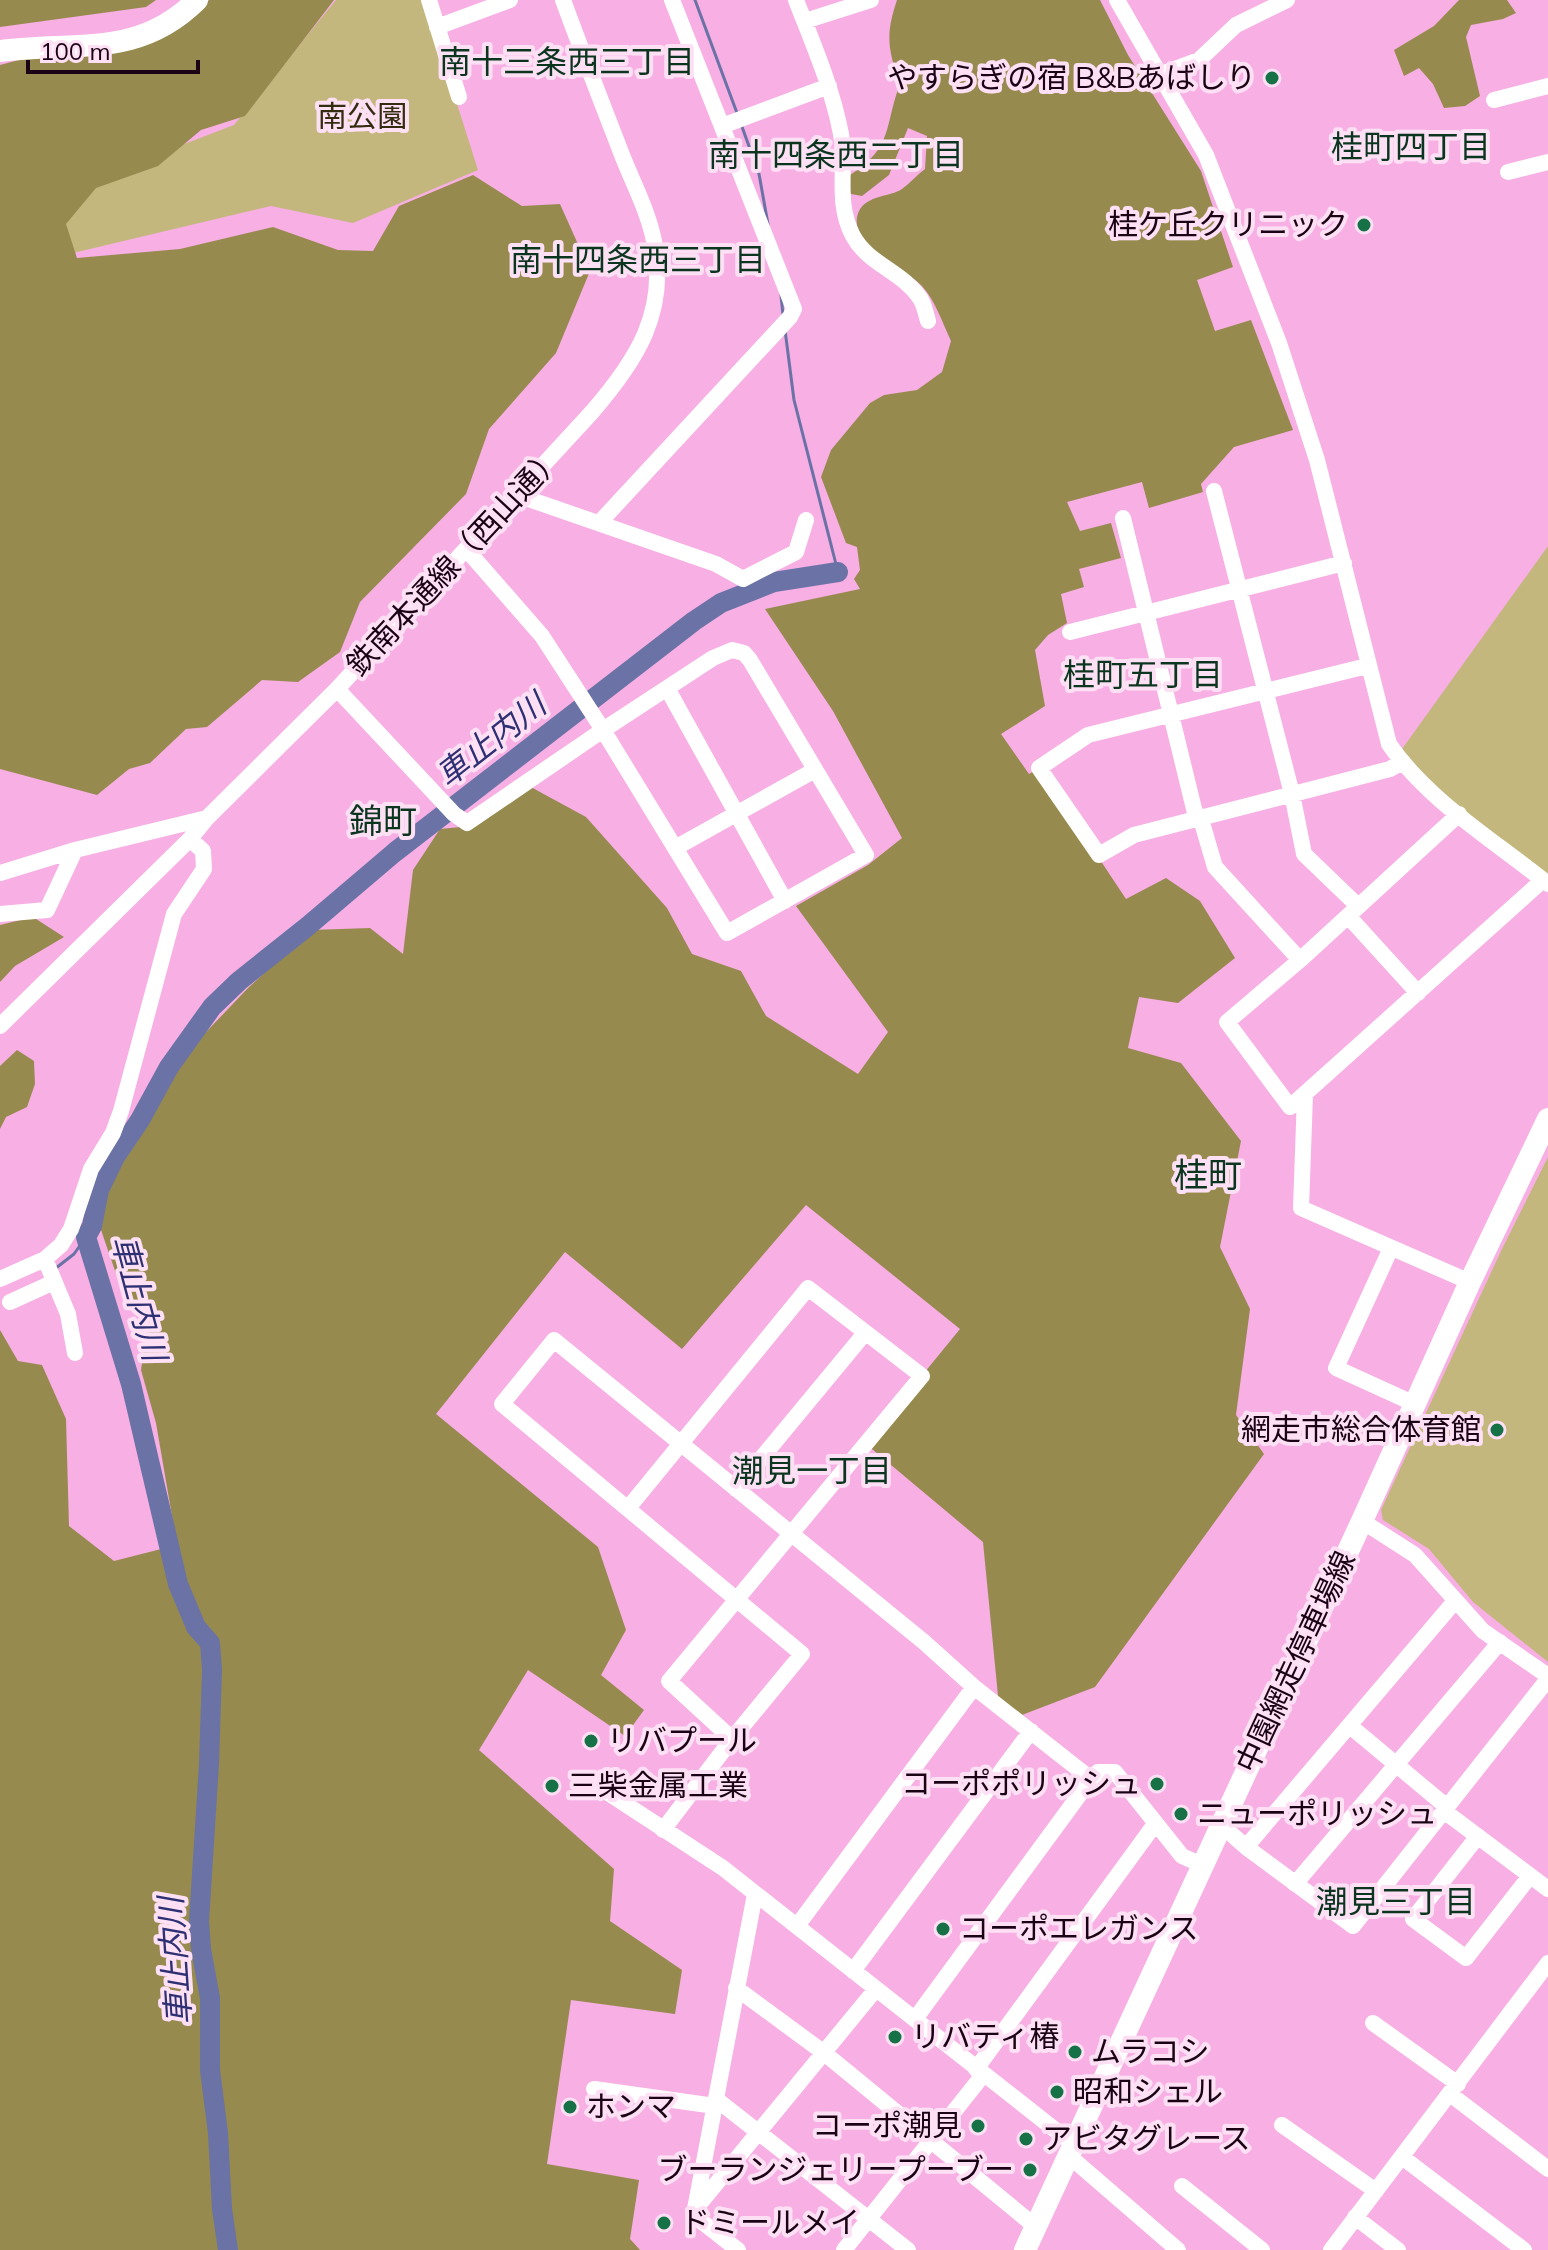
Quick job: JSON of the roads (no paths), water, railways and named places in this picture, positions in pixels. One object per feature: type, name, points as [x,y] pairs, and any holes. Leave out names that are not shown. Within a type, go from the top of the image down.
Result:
[{"type":"main road","points":[[0,51],[130,40],[163,27],[197,0]]},
{"type":"main road","name":"中園網走停車場線","points":[[1025,2250],[1548,1119]]},
{"type":"street","points":[[429,0],[459,97]]},
{"type":"street","points":[[437,27],[510,0]]},
{"type":"street","name":"鉄南本通線（西山通）","points":[[0,1026],[337,689],[467,550],[629,368],[648,325],[657,282],[654,240],[563,0]]},
{"type":"street","points":[[600,522],[790,317],[794,309],[672,0]]},
{"type":"street","points":[[796,0],[829,86],[842,138],[841,195],[853,236],[862,249],[921,299],[928,321]]},
{"type":"street","points":[[805,21],[871,0]]},
{"type":"street","points":[[1117,0],[1206,155],[1245,251],[1299,402],[1344,563],[1367,666],[1389,744],[1429,791],[1459,814],[1546,882],[1290,1107],[1227,1022],[1300,960],[1459,814]]},
{"type":"street","points":[[1159,75],[1199,60],[1236,25],[1287,0]]},
{"type":"street","points":[[722,126],[829,86]]},
{"type":"street","points":[[1494,100],[1548,86]]},
{"type":"street","points":[[1508,172],[1548,162]]},
{"type":"street","points":[[1214,491],[1292,794],[1304,854],[1418,993]]},
{"type":"street","points":[[517,495],[716,564],[743,579],[796,552],[806,520]]},
{"type":"street","points":[[1123,518],[1198,817],[1215,867],[1300,960]]},
{"type":"street","points":[[337,689],[450,810],[467,823],[603,730],[725,651],[738,651],[744,653],[866,855],[727,933],[603,730],[542,636],[467,550]]},
{"type":"street","points":[[1070,632],[1344,563]]},
{"type":"street","points":[[1367,666],[1088,735],[1039,768],[1099,855],[1134,835],[1390,769],[1402,762]]},
{"type":"street","points":[[667,688],[785,901]]},
{"type":"street","points":[[675,848],[815,770]]},
{"type":"street","points":[[0,873],[75,850],[207,818]]},
{"type":"street","points":[[10,1302],[50,1271],[71,1229],[91,1169],[113,1133],[174,914],[204,869],[203,851],[190,839]]},
{"type":"street","points":[[0,914],[47,910],[75,850]]},
{"type":"street","points":[[1305,1095],[1301,1208],[1470,1282]]},
{"type":"street","points":[[1391,1248],[1336,1368],[1415,1404]]},
{"type":"street","points":[[0,1279],[50,1271]]},
{"type":"street","points":[[50,1271],[68,1314],[75,1353]]},
{"type":"street","points":[[629,1507],[808,1288],[922,1376],[669,1681],[732,1739]]},
{"type":"street","points":[[736,1489],[865,1333]]},
{"type":"street","points":[[663,1830],[802,1654],[502,1404],[554,1340],[924,1642],[974,1687],[1091,1779]]},
{"type":"street","points":[[1220,1824],[1246,1847],[1353,1926],[1548,1678],[1483,1631],[1415,1555],[1362,1521]]},
{"type":"street","points":[[1246,1847],[1455,1601]]},
{"type":"street","points":[[1295,1884],[1500,1642]]},
{"type":"street","points":[[797,1926],[974,1687]]},
{"type":"street","points":[[1350,1726],[1445,1809],[1548,1889]]},
{"type":"street","points":[[853,1971],[1031,1731]]},
{"type":"street","points":[[915,2019],[1098,1772],[1115,1772],[1182,1856],[1202,1865]]},
{"type":"street","points":[[587,1779],[723,1868],[915,2019],[1071,2150],[1178,2250]]},
{"type":"street","points":[[844,2250],[980,2072],[1155,1824]]},
{"type":"street","points":[[1478,1836],[1413,1919],[1466,1958],[1530,1876]]},
{"type":"street","points":[[738,2250],[696,2217],[695,2209],[755,1894]]},
{"type":"street","points":[[1331,2250],[1454,2089],[1543,1981],[1548,1963]]},
{"type":"street","points":[[736,1988],[823,2052],[1036,2227]]},
{"type":"street","points":[[695,2209],[876,1989]]},
{"type":"street","points":[[1373,2023],[1548,2169]]},
{"type":"street","points":[[594,2089],[715,2103],[761,2132],[908,2250]]},
{"type":"street","points":[[1282,2125],[1376,2191]]},
{"type":"street","points":[[1402,2157],[1524,2250]]},
{"type":"street","points":[[1182,2186],[1262,2250]]},
{"type":"street","points":[[1355,2217],[1398,2250]]},
{"type":"waterway","points":[[695,0],[737,113]]},
{"type":"waterway","points":[[741,124],[759,174],[768,224]]},
{"type":"waterway","points":[[781,295],[783,315]]},
{"type":"waterway","points":[[785,330],[794,400],[838,572]]},
{"type":"waterway","name":"車止内川","points":[[228,2250],[210,2070],[210,1998],[199,1921],[209,1764],[210,1643],[196,1627],[178,1584],[131,1384],[86,1237],[92,1226],[99,1190],[115,1157],[140,1120],[169,1067],[212,1007],[239,981],[395,852],[694,621],[721,603],[774,582],[838,572]]},
{"type":"waterway","points":[[56,1268],[74,1254],[86,1237]]},
{"type":"place","name":"やすらぎの宿 B&Bあばしり","points":[[1272,78]]},
{"type":"place","name":"桂ケ丘クリニック","points":[[1364,225]]},
{"type":"place","name":"網走市総合体育館","points":[[1497,1430]]},
{"type":"place","name":"リバプール","points":[[591,1741]]},
{"type":"place","name":"コーポポリッシュ","points":[[1157,1784]]},
{"type":"place","name":"三柴金属工業","points":[[552,1786]]},
{"type":"place","name":"ニューポリッシュ","points":[[1181,1814]]},
{"type":"place","name":"コーポエレガンス","points":[[943,1929]]},
{"type":"place","name":"リバティ椿","points":[[895,2037]]},
{"type":"place","name":"ムラコシ","points":[[1075,2052]]},
{"type":"place","name":"昭和シェル","points":[[1057,2092]]},
{"type":"place","name":"ホンマ","points":[[570,2107]]},
{"type":"place","name":"コーポ潮見","points":[[978,2126]]},
{"type":"place","name":"アビタグレース","points":[[1026,2139]]},
{"type":"place","name":"ブーランジェリープーブー","points":[[1030,2170]]},
{"type":"place","name":"ドミールメイ","points":[[664,2223]]},
{"type":"district","name":"南十三条西三丁目","points":[[567,62]]},
{"type":"district","name":"桂町四丁目","points":[[1411,147]]},
{"type":"district","name":"南十四条西二丁目","points":[[836,155]]},
{"type":"district","name":"南十四条西三丁目","points":[[638,260]]},
{"type":"district","name":"桂町五丁目","points":[[1143,675]]},
{"type":"district","name":"錦町","points":[[383,821]]},
{"type":"district","name":"桂町","points":[[1208,1175]]},
{"type":"district","name":"潮見一丁目","points":[[812,1471]]},
{"type":"district","name":"潮見三丁目","points":[[1396,1902]]},
{"type":"park label","name":"南公園","points":[[362,117]]}]
